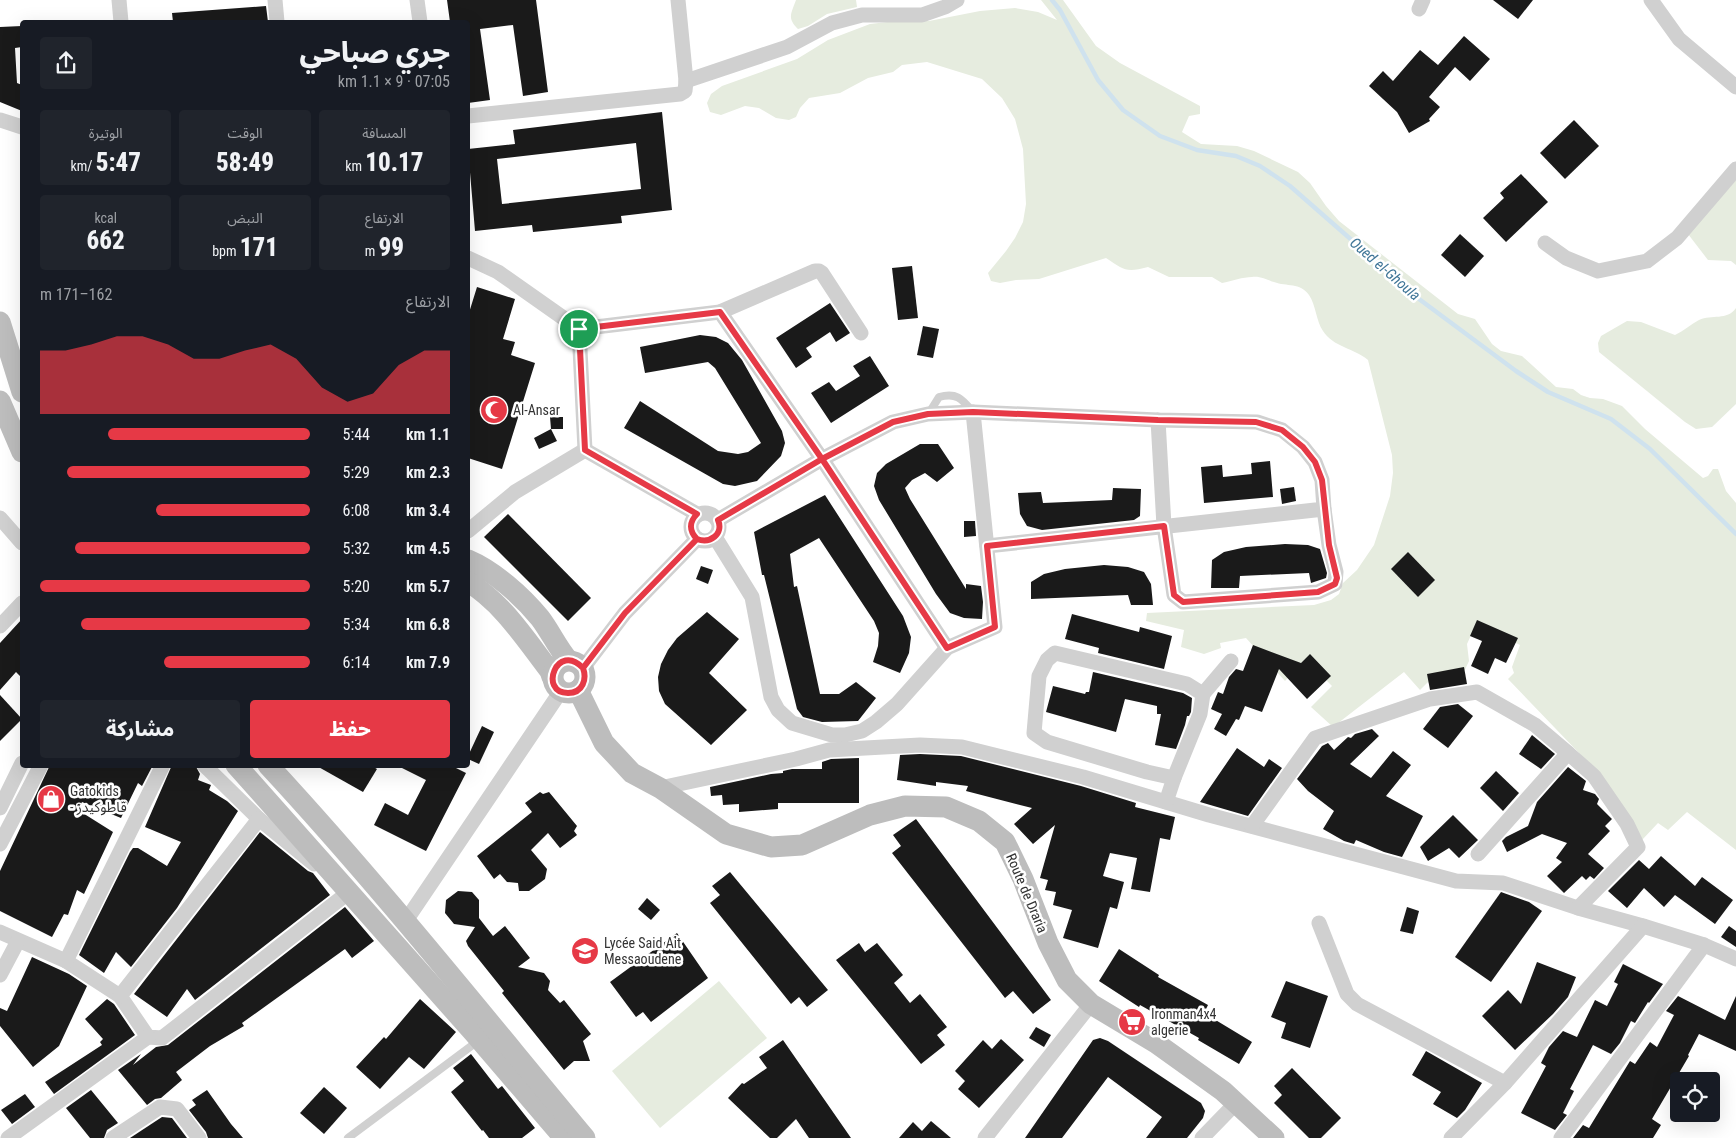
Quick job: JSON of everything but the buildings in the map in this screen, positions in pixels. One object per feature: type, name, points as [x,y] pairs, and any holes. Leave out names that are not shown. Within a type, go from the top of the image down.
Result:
[{"type":"main road","points":[[0,322],[20,386]]},
{"type":"main road","points":[[0,401],[20,447]]},
{"type":"main road","points":[[470,561],[483,566],[506,584],[540,618],[585,677],[582,687],[564,686],[553,672],[558,664],[575,664]]},
{"type":"main road","name":"Route de Draria","points":[[470,583],[482,591],[514,624],[564,686],[604,743],[632,773],[660,788],[726,834],[771,847],[802,846],[870,815],[905,806],[946,807],[979,822],[1005,842],[1023,879],[1048,943],[1067,980],[1091,1004],[1156,1043],[1223,1091],[1274,1138]]},
{"type":"main road","points":[[239,768],[480,1039],[564,1138]]},
{"type":"main road","points":[[271,768],[405,922],[585,1138]]},
{"type":"street","points":[[119,0],[120,20]]},
{"type":"street","points":[[275,0],[276,20]]},
{"type":"street","points":[[417,0],[420,20]]},
{"type":"street","points":[[470,116],[680,94],[685,91],[686,81],[678,0]]},
{"type":"street","points":[[686,81],[787,47],[832,23],[862,15],[922,15],[946,8],[957,0]]},
{"type":"street","points":[[1651,0],[1679,39],[1736,87]]},
{"type":"street","points":[[0,120],[20,127]]},
{"type":"street","points":[[1545,243],[1566,258],[1598,271],[1647,261],[1677,238],[1736,169]]},
{"type":"street","points":[[470,259],[498,272],[579,329],[720,312],[816,271],[820,271],[861,333]]},
{"type":"street","points":[[720,312],[822,459],[947,648]]},
{"type":"street","points":[[579,329],[585,450]]},
{"type":"street","points":[[715,537],[752,597],[771,697],[778,710],[792,723],[832,735],[845,735],[862,730],[876,722],[897,704],[947,648],[995,627],[973,412]]},
{"type":"street","points":[[718,520],[822,459],[893,422],[928,414],[973,412],[1256,422],[1282,430],[1303,447],[1315,462],[1322,480],[1329,545],[1337,578],[1335,584],[1318,592],[1183,602],[1174,595],[1164,526],[1158,420]]},
{"type":"street","points":[[585,450],[697,514],[706,512],[715,516],[718,520],[719,529],[715,537],[707,541],[697,539],[691,532],[690,526],[697,514]]},
{"type":"street","points":[[470,529],[516,492],[585,450]]},
{"type":"street","points":[[987,546],[1324,510]]},
{"type":"street","points":[[0,518],[20,540]]},
{"type":"street","points":[[575,664],[697,539]]},
{"type":"street","points":[[0,626],[20,605]]},
{"type":"street","points":[[1174,778],[1147,772],[1046,742],[1034,733],[1039,676],[1047,660],[1055,653],[1187,684],[1203,694]]},
{"type":"street","points":[[1166,802],[1200,714],[1203,694],[1231,661]]},
{"type":"street","points":[[405,922],[564,686]]},
{"type":"street","points":[[1252,826],[1315,738],[1430,699],[1477,692],[1534,725],[1594,776],[1627,824],[1638,847],[1578,908]]},
{"type":"street","points":[[660,788],[796,760],[829,750],[920,745],[962,747],[1083,776],[1166,802],[1456,881],[1503,883],[1578,908],[1704,945],[1736,958]]},
{"type":"street","points":[[1478,854],[1568,753]]},
{"type":"street","points":[[0,808],[20,767]]},
{"type":"street","points":[[0,844],[40,768]]},
{"type":"street","points":[[66,961],[162,768]]},
{"type":"street","points":[[8,1138],[148,1037],[162,1038],[349,892],[260,819],[207,768]]},
{"type":"street","points":[[120,996],[260,819]]},
{"type":"street","points":[[1319,923],[1347,994],[1357,1004],[1505,1083]]},
{"type":"street","points":[[1450,1138],[1505,1083],[1643,926]]},
{"type":"street","points":[[0,932],[66,961],[120,996],[148,1037]]},
{"type":"street","points":[[0,975],[18,941]]},
{"type":"street","points":[[1561,1138],[1704,945]]},
{"type":"street","points":[[985,1138],[1091,1004]]},
{"type":"street","points":[[1202,1138],[1236,1103]]},
{"type":"street","points":[[113,1138],[160,1107],[177,1109],[199,1138]]},
{"type":"lane","points":[[348,1138],[480,1039]]},
{"type":"shaded area","points":[[796,0],[856,0],[857,7],[827,14],[808,26],[798,29],[791,19]]},
{"type":"shaded area","points":[[1041,0],[1063,0],[1096,46],[1120,63],[1200,106],[1200,114],[1189,116],[1182,132],[1201,144],[1237,146],[1254,151],[1298,172],[1310,183],[1339,221],[1458,314],[1475,319],[1492,344],[1501,351],[1522,356],[1556,387],[1573,389],[1581,395],[1603,399],[1622,406],[1645,429],[1703,478],[1708,476],[1713,469],[1718,469],[1726,491],[1736,503],[1736,850],[1687,812],[1668,830],[1658,823],[1642,840],[1579,753],[1508,679],[1514,673],[1512,667],[1520,645],[1476,624],[1467,644],[1469,661],[1462,676],[1432,687],[1428,682],[1420,690],[1404,672],[1333,727],[1311,707],[1332,686],[1305,659],[1285,681],[1246,638],[1220,643],[1221,648],[1204,654],[1181,647],[1184,630],[1146,621],[1147,613],[1314,605],[1331,600],[1339,594],[1343,583],[1357,570],[1374,545],[1390,496],[1393,473],[1392,455],[1368,360],[1332,341],[1327,336],[1321,327],[1309,295],[1302,288],[1258,277],[1222,283],[1212,277],[1169,277],[1148,267],[1135,270],[1126,269],[1106,258],[1039,279],[1000,283],[991,281],[988,273],[1015,238],[1023,222],[1026,204],[1023,149],[1015,119],[1002,98],[982,79],[927,62],[902,65],[893,72],[868,78],[840,93],[809,98],[800,108],[796,117],[789,120],[776,118],[759,108],[745,106],[721,115],[710,112],[707,103],[711,94],[722,86],[797,59],[828,40],[870,24],[896,21],[929,21],[980,11],[1015,8],[1038,12],[1057,20]]},
{"type":"shaded area","points":[[1736,180],[1736,265],[1731,261],[1708,260],[1688,234]]},
{"type":"shaded area","points":[[1736,308],[1736,404],[1712,427],[1696,429],[1685,422],[1599,352],[1598,343],[1601,336],[1627,321],[1641,322],[1675,335],[1699,320],[1728,315]]},
{"type":"shaded area","points":[[719,981],[767,1038],[660,1128],[612,1071]]},
{"type":"waterway","name":"Oued el-Ghoula","points":[[1052,0],[1060,10],[1098,80],[1123,110],[1160,136],[1197,150],[1236,156],[1260,166],[1290,186],[1419,299],[1516,371],[1548,392],[1611,419],[1650,449],[1736,534]]},
{"type":"place","name":"Al-Ansar","points":[[494,410]]},
{"type":"place","name":"Gatokids - قاطوكيدز","points":[[51,799]]},
{"type":"place","name":"Lycée Said Ait Messaoudene","points":[[585,951]]},
{"type":"place","name":"Ironman4x4 algerie","points":[[1132,1022]]},
{"type":"route","points":[[579,329],[585,450],[697,514],[690,526],[691,532],[697,539],[625,613],[583,668],[585,677],[582,687],[574,692],[565,693],[557,688],[552,677],[558,664],[568,660],[579,663],[583,668],[625,613],[661,576],[697,539],[707,541],[715,537],[719,529],[718,520],[822,459],[893,422],[928,414],[973,412],[1256,422],[1282,430],[1303,447],[1315,462],[1322,480],[1329,545],[1337,578],[1335,584],[1318,592],[1183,602],[1174,595],[1164,526],[987,546],[995,627],[947,648],[822,459],[720,312],[579,329]]}]
